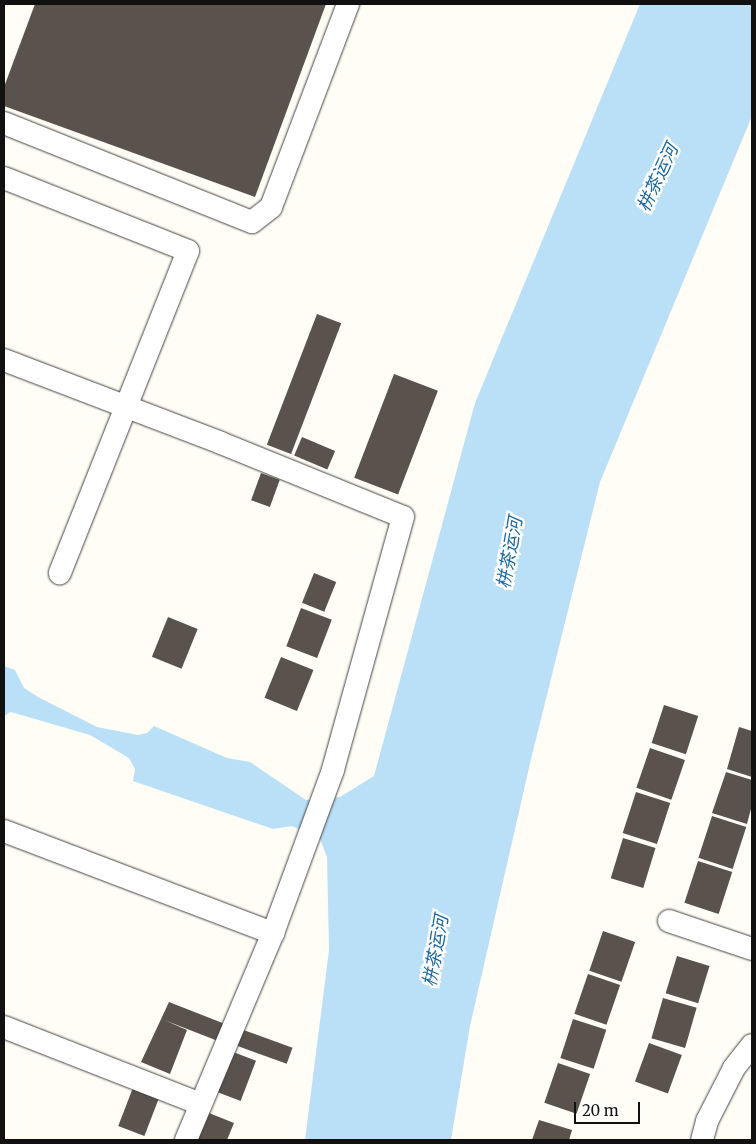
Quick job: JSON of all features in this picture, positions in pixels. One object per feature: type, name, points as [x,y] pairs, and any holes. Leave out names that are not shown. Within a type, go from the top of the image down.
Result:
[{"type":"street","points":[[4,123],[252,222],[271,208],[348,4]]},
{"type":"street","points":[[4,178],[188,251],[60,573]]},
{"type":"street","points":[[4,360],[221,443],[403,518],[333,770],[273,933],[186,1140]]},
{"type":"street","points":[[4,831],[273,933]]},
{"type":"street","points":[[669,921],[752,949]]},
{"type":"street","points":[[4,1027],[200,1104]]},
{"type":"street","points":[[702,1140],[707,1121],[734,1068],[752,1045]]},
{"type":"water","name":"栟茶运河","points":[[640,4],[752,4],[752,116],[600,482],[531,759],[470,1026],[451,1140],[305,1140],[329,950],[327,857],[320,839],[292,826],[273,829],[133,781],[135,769],[129,758],[90,735],[11,712],[4,716],[4,666],[15,670],[24,688],[97,727],[138,735],[147,733],[154,726],[227,758],[250,762],[306,800],[340,797],[374,776],[475,403]]},
{"type":"building","points":[[35,4],[326,4],[255,197],[4,106],[4,87]]},
{"type":"building","points":[[317,314],[341,323],[291,454],[267,445]]},
{"type":"building","points":[[394,374],[438,391],[398,494],[354,478]]},
{"type":"building","points":[[302,437],[335,451],[327,469],[294,455]]},
{"type":"building","points":[[261,473],[280,480],[270,507],[251,500]]},
{"type":"building","points":[[314,573],[336,582],[324,612],[302,603]]},
{"type":"building","points":[[301,608],[332,620],[317,658],[286,646]]},
{"type":"building","points":[[168,617],[198,629],[182,669],[152,657]]},
{"type":"building","points":[[281,657],[313,670],[297,711],[265,698]]},
{"type":"building","points":[[664,705],[698,716],[686,754],[652,743]]},
{"type":"building","points":[[739,727],[752,731],[752,777],[727,769]]},
{"type":"building","points":[[650,748],[685,760],[671,800],[636,788]]},
{"type":"building","points":[[726,772],[752,780],[752,805],[747,824],[712,813]]},
{"type":"building","points":[[636,792],[670,803],[657,844],[623,833]]},
{"type":"building","points":[[712,816],[746,827],[733,869],[698,858]]},
{"type":"building","points":[[623,838],[656,848],[643,888],[611,878]]},
{"type":"building","points":[[698,861],[732,872],[719,914],[684,903]]},
{"type":"building","points":[[603,931],[635,942],[621,982],[589,971]]},
{"type":"building","points":[[677,956],[710,966],[698,1003],[666,993]]},
{"type":"building","points":[[588,974],[620,985],[606,1025],[574,1014]]},
{"type":"building","points":[[663,998],[697,1008],[685,1048],[651,1038]]},
{"type":"building","points":[[169,1002],[225,1024],[218,1041],[164,1020],[187,1030],[170,1074],[141,1062]]},
{"type":"building","points":[[573,1019],[606,1030],[594,1069],[560,1058]]},
{"type":"building","points":[[238,1028],[293,1048],[287,1064],[232,1044]]},
{"type":"building","points":[[649,1043],[682,1055],[668,1093],[635,1082]]},
{"type":"building","points":[[228,1050],[256,1061],[241,1101],[213,1090]]},
{"type":"building","points":[[558,1063],[590,1074],[576,1114],[544,1103]]},
{"type":"building","points":[[134,1085],[160,1095],[144,1136],[118,1126]]},
{"type":"building","points":[[204,1111],[234,1123],[227,1140],[192,1140]]},
{"type":"building","points":[[539,1120],[572,1130],[569,1140],[532,1140]]}]
